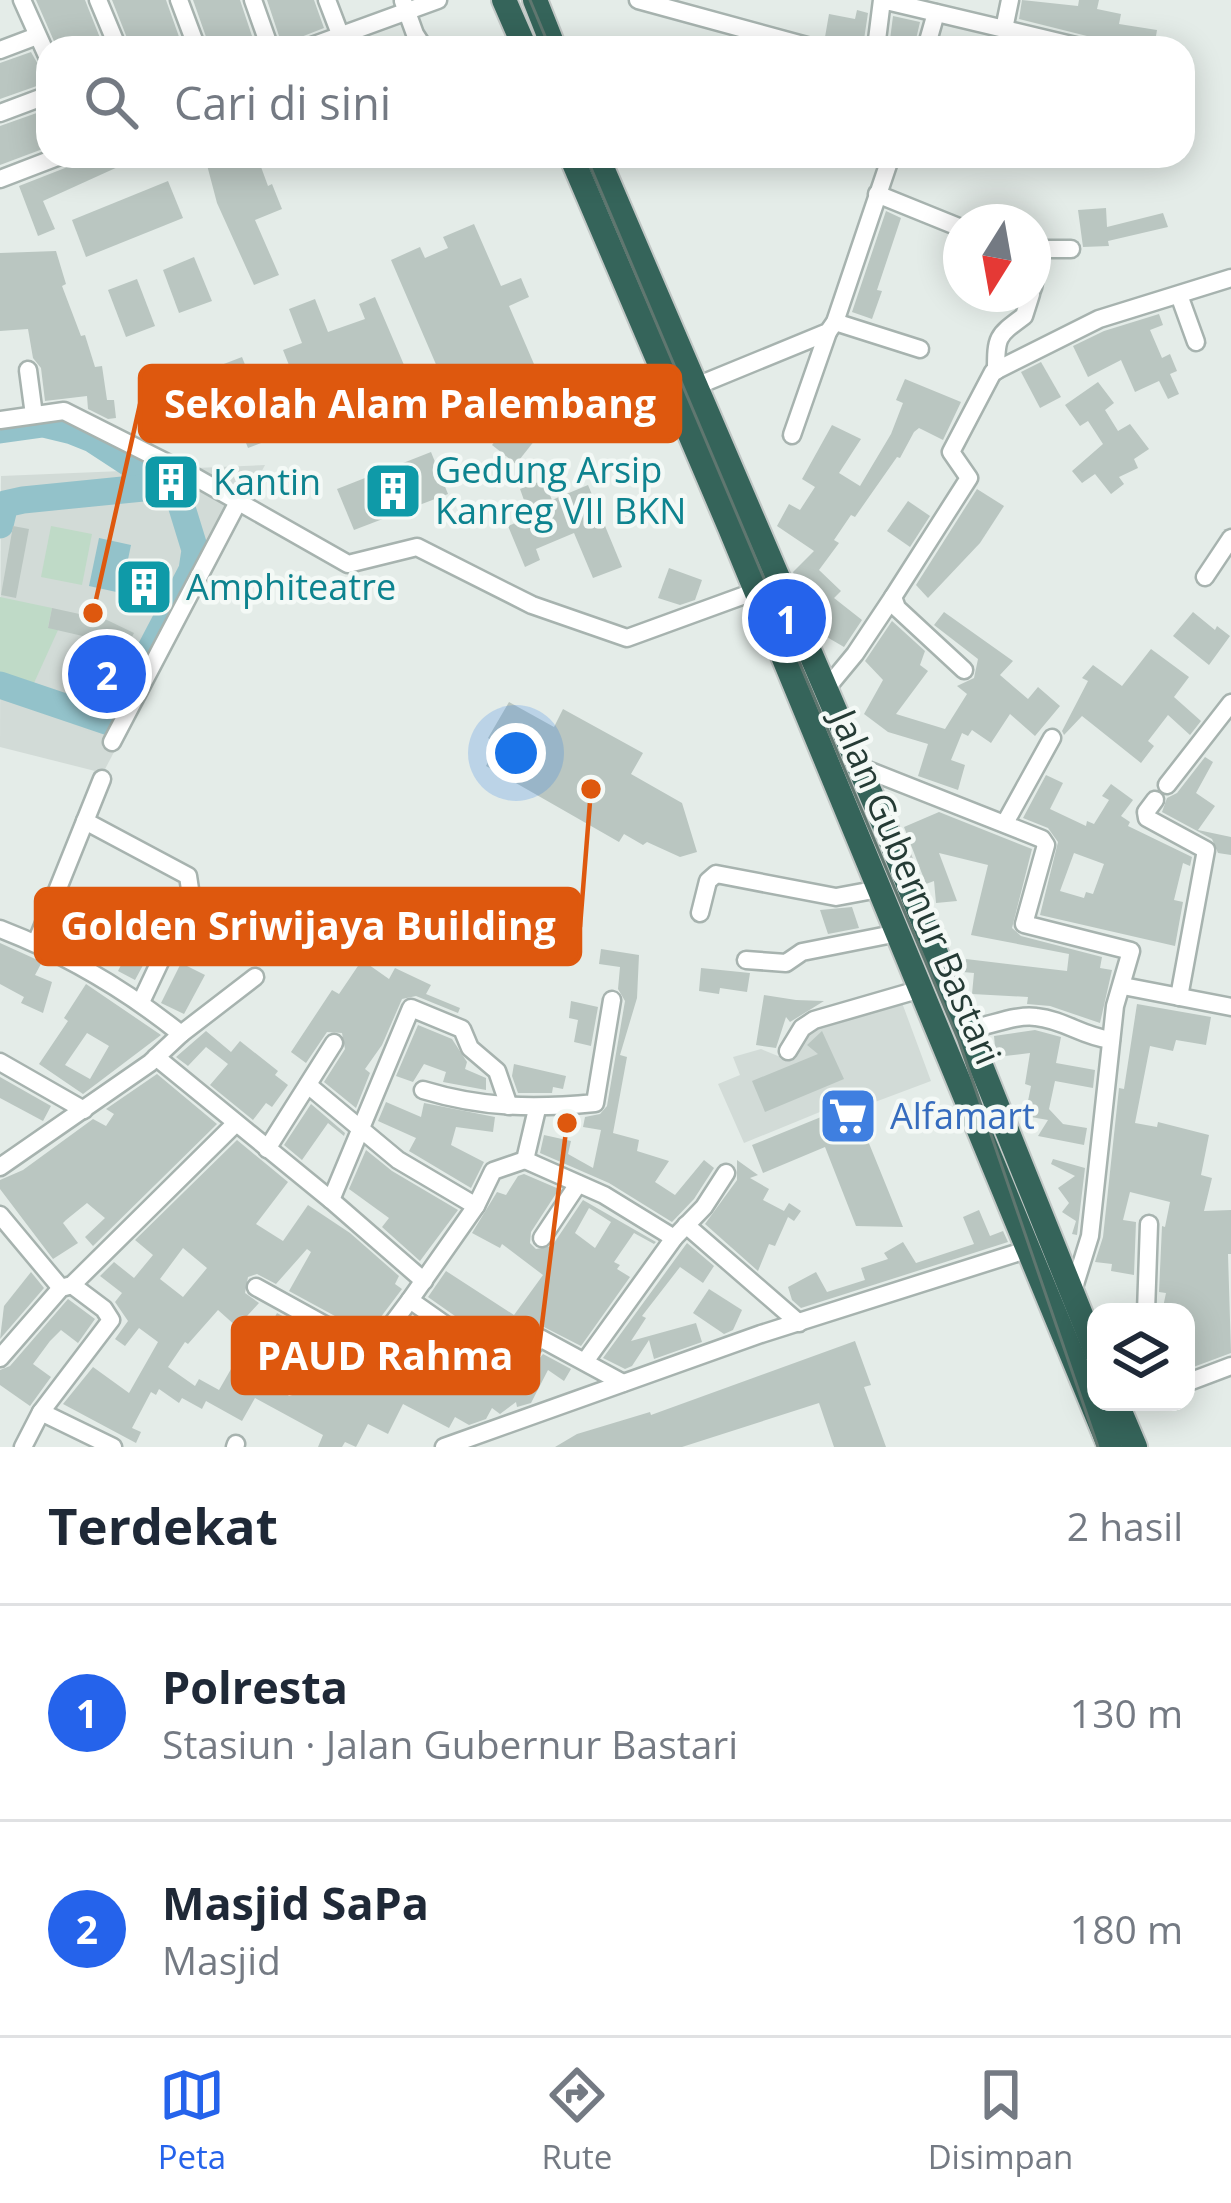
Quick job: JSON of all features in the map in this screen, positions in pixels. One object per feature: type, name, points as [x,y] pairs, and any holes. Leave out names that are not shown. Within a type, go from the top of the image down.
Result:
[{"type":"highway","points":[[504,0],[520,36]]},
{"type":"highway","points":[[535,0],[549,36]]},
{"type":"highway","name":"Jalan Gubernur Bastari","points":[[589,168],[694,387],[889,834],[1087,1330]]},
{"type":"highway","name":"Jalan Gubernur Bastari","points":[[589,168],[756,591],[1110,1447]]},
{"type":"highway","points":[[860,845],[889,834]]},
{"type":"highway","points":[[1125,1411],[1135,1447]]},
{"type":"street","points":[[0,50],[37,35],[22,0]]},
{"type":"street","points":[[98,0],[113,36]]},
{"type":"street","points":[[179,0],[192,36]]},
{"type":"street","points":[[253,0],[266,36]]},
{"type":"street","points":[[327,0],[340,34]]},
{"type":"street","points":[[335,36],[405,5],[439,0]]},
{"type":"street","points":[[638,0],[770,36]]},
{"type":"street","points":[[877,36],[882,0],[1033,36]]},
{"type":"street","points":[[1004,29],[1010,0]]},
{"type":"street","points":[[405,5],[416,36]]},
{"type":"street","points":[[929,36],[936,13]]},
{"type":"street","points":[[0,113],[36,100]]},
{"type":"street","points":[[0,179],[36,165]]},
{"type":"street","points":[[792,435],[887,168]]},
{"type":"street","points":[[878,194],[943,221]]},
{"type":"street","points":[[1051,250],[1072,249]]},
{"type":"street","points":[[996,370],[1099,319],[1231,278]]},
{"type":"street","points":[[1179,295],[1196,342]]},
{"type":"street","points":[[826,688],[855,654],[969,478],[951,452],[996,370],[996,343],[1004,326],[1025,312]]},
{"type":"street","points":[[694,387],[831,327],[920,350]]},
{"type":"street","points":[[28,370],[34,415]]},
{"type":"street","points":[[0,419],[64,411],[131,442],[348,564],[417,547],[532,605],[628,638],[756,591]]},
{"type":"street","points":[[112,742],[238,502]]},
{"type":"street","points":[[1205,577],[1231,538]]},
{"type":"street","points":[[892,597],[897,608],[964,670]]},
{"type":"street","points":[[1179,997],[1206,850],[1147,818],[1146,812],[1231,703]]},
{"type":"street","points":[[1005,823],[1052,738]]},
{"type":"street","points":[[860,767],[1045,842],[1024,923],[1129,949],[1132,954],[1111,1040],[1093,1220],[1072,1294]]},
{"type":"street","points":[[36,943],[102,779]]},
{"type":"street","points":[[85,821],[188,876],[191,896],[141,1002]]},
{"type":"street","points":[[700,914],[707,881],[716,874],[836,897],[878,890]]},
{"type":"street","points":[[0,929],[36,943],[141,1002],[181,1034]]},
{"type":"street","points":[[746,960],[786,962],[802,952],[898,933]]},
{"type":"street","points":[[0,1168],[157,1057],[255,976]]},
{"type":"street","points":[[1123,986],[1231,1007]]},
{"type":"street","points":[[788,1051],[802,1028],[814,1020],[921,989]]},
{"type":"street","points":[[423,1090],[466,1103],[537,1109],[598,1100],[612,1000]]},
{"type":"street","points":[[331,1200],[412,1007],[462,1029],[470,1048],[496,1071],[509,1106]]},
{"type":"street","points":[[969,1029],[1030,1016],[1064,1023],[1083,1036],[1111,1040]]},
{"type":"street","points":[[267,1149],[334,1043]]},
{"type":"street","points":[[157,1057],[424,1281]]},
{"type":"street","points":[[0,1062],[84,1110]]},
{"type":"street","points":[[308,1084],[398,1160],[476,1206]]},
{"type":"street","points":[[525,1160],[537,1109]]},
{"type":"street","points":[[0,1358],[236,1124]]},
{"type":"street","points":[[350,1380],[476,1206],[493,1172],[525,1160],[680,1232],[799,1323]]},
{"type":"street","points":[[586,1360],[726,1173]]},
{"type":"street","points":[[542,1238],[578,1184]]},
{"type":"street","points":[[0,1215],[67,1287],[104,1309],[111,1320],[41,1412],[23,1447]]},
{"type":"street","points":[[1146,1303],[1149,1224]]},
{"type":"street","points":[[443,1447],[1026,1250]]},
{"type":"street","points":[[256,1287],[372,1351]]},
{"type":"street","points":[[410,1300],[504,1366],[515,1367],[537,1338],[623,1383]]},
{"type":"street","points":[[294,1384],[324,1326]]},
{"type":"street","points":[[1195,1380],[1231,1366]]},
{"type":"street","points":[[41,1412],[113,1447]]},
{"type":"shaded area","points":[[265,465],[103,773],[0,747],[1,476]]},
{"type":"shaded area","points":[[901,1000],[931,1081],[859,1108],[854,1098],[744,1143],[718,1084],[740,1075],[733,1057],[761,1049],[778,1056],[789,1053],[813,1023]]},
{"type":"green space","points":[[51,526],[92,534],[82,585],[41,577]]},
{"type":"green space","points":[[0,597],[52,608],[48,627],[58,630],[29,694],[0,685]]},
{"type":"water","points":[[99,538],[131,545],[121,593],[89,586]]},
{"type":"building","points":[[36,0],[85,0],[99,36],[52,36]]},
{"type":"building","points":[[112,0],[166,0],[179,36],[126,36]]},
{"type":"building","points":[[193,0],[240,0],[252,36],[206,36]]},
{"type":"building","points":[[267,0],[314,0],[324,28],[304,36],[279,36]]},
{"type":"building","points":[[1022,0],[1078,6],[1079,0],[1099,0],[1097,9],[1121,14],[1119,24],[1157,30],[1156,36],[1087,36],[1019,19]]},
{"type":"building","points":[[857,10],[868,13],[865,36],[825,36],[829,14],[855,19]]},
{"type":"building","points":[[893,16],[920,22],[917,36],[890,36]]},
{"type":"building","points":[[31,52],[36,61],[36,86],[0,99],[0,63]]},
{"type":"building","points":[[36,113],[36,152],[0,165],[0,126]]},
{"type":"building","points":[[65,168],[116,168],[43,201],[55,229],[38,236],[19,186]]},
{"type":"building","points":[[208,168],[261,168],[282,209],[255,220],[279,275],[254,285],[217,203]]},
{"type":"building","points":[[168,181],[183,218],[86,257],[72,220]]},
{"type":"building","points":[[1106,208],[1107,227],[1163,213],[1168,227],[1108,241],[1109,246],[1083,247],[1078,210]]},
{"type":"building","points":[[886,211],[901,218],[872,319],[852,312]]},
{"type":"building","points":[[474,224],[501,286],[521,278],[529,297],[509,306],[537,371],[506,385],[500,372],[479,381],[485,393],[455,406],[435,410],[430,398],[319,441],[283,350],[302,343],[289,309],[315,299],[328,332],[365,319],[359,304],[375,297],[410,379],[438,369],[391,260],[420,247],[425,258],[448,248],[443,237]]},
{"type":"building","points":[[56,251],[66,284],[62,286],[95,367],[102,366],[107,400],[114,400],[116,418],[88,409],[87,396],[45,401],[41,368],[33,358],[28,329],[0,331],[0,253]]},
{"type":"building","points":[[194,257],[212,301],[179,313],[163,270]]},
{"type":"building","points":[[137,279],[155,326],[126,337],[108,290]]},
{"type":"building","points":[[1159,314],[1163,325],[1150,330],[1162,358],[1170,354],[1177,371],[1170,374],[1179,394],[1168,399],[1159,381],[1135,392],[1121,360],[1088,377],[1073,346]]},
{"type":"building","points":[[242,357],[274,438],[248,448],[216,367]]},
{"type":"building","points":[[1041,362],[1061,397],[1040,408],[1021,372]]},
{"type":"building","points":[[905,379],[961,402],[943,440],[919,428],[914,432],[900,458],[855,517],[851,515],[834,540],[839,543],[819,570],[841,591],[834,598],[862,620],[844,647],[820,633],[793,572],[814,551],[777,526],[789,504],[800,510],[815,487],[802,479],[832,425],[861,439],[839,473],[860,486],[891,434],[903,403],[896,400]]},
{"type":"building","points":[[1098,382],[1114,403],[1105,410],[1118,431],[1130,424],[1149,449],[1134,459],[1138,468],[1119,477],[1124,484],[1111,494],[1095,474],[1082,483],[1072,471],[1103,444],[1088,421],[1080,426],[1065,405]]},
{"type":"building","points":[[511,422],[535,440],[516,464],[492,445]]},
{"type":"building","name":"Gedung Arsip Kanreg VII BKN","points":[[431,452],[448,494],[354,530],[337,489]]},
{"type":"building","points":[[544,480],[552,500],[588,485],[622,567],[593,578],[574,533],[536,549],[540,560],[525,567],[508,526],[530,517],[520,489]]},
{"type":"building","points":[[977,489],[1004,506],[980,543],[928,598],[916,585]]},
{"type":"building","points":[[908,501],[930,516],[910,547],[887,531]]},
{"type":"building","points":[[13,526],[29,529],[16,598],[1,595]]},
{"type":"building","points":[[669,568],[702,580],[695,600],[680,605],[658,598]]},
{"type":"building","name":"Amphiteatre","points":[[144,569],[157,574],[162,587],[157,600],[144,605],[131,600],[126,587],[131,574]]},
{"type":"building","points":[[52,608],[107,620],[134,633],[119,662],[130,668],[116,695],[84,680],[100,640],[48,628]]},
{"type":"building","points":[[944,612],[1013,661],[1000,675],[1028,699],[1038,687],[1060,706],[1035,736],[1010,714],[991,743],[972,730],[968,736],[962,733],[951,760],[965,765],[958,790],[918,776],[928,744],[888,732],[864,714],[883,680],[865,661],[892,621],[925,651],[920,665],[928,671],[896,714],[945,729],[967,694],[957,686],[974,678],[978,659],[934,625]]},
{"type":"building","points":[[1193,612],[1230,636],[1209,665],[1173,636]]},
{"type":"building","points":[[1151,649],[1189,677],[1174,697],[1201,721],[1190,735],[1168,715],[1148,741],[1154,746],[1141,763],[1082,716],[1064,735],[1088,681],[1082,678],[1093,665],[1122,686]]},
{"type":"building","points":[[509,702],[554,727],[563,709],[643,753],[631,774],[682,803],[697,852],[680,857],[624,834],[619,842],[486,766],[497,745],[488,738]]},
{"type":"building","points":[[1205,757],[1213,762],[1196,793],[1215,806],[1198,830],[1231,837],[1231,855],[1218,853],[1212,839],[1162,812],[1167,798],[1177,793]]},
{"type":"building","points":[[1046,775],[1063,783],[1050,809],[1086,826],[1087,821],[1094,824],[1109,800],[1102,796],[1111,784],[1133,800],[1121,816],[1130,822],[1128,826],[1192,857],[1190,866],[1183,863],[1174,900],[1183,902],[1175,946],[1040,915],[1058,842],[1048,828],[1023,818]],"holes":[[[1074,853],[1104,864],[1093,894],[1086,892],[1084,898],[1060,891]]]},
{"type":"building","points":[[939,812],[1032,849],[1012,928],[1021,936],[1102,957],[1100,968],[1112,970],[1100,1023],[1050,1006],[1027,1004],[1028,997],[972,994],[974,973],[963,972],[966,959],[1067,971],[1069,954],[971,935],[988,865],[939,853],[957,901],[936,903],[934,881],[926,884],[904,827]]},
{"type":"building","points":[[852,907],[859,928],[828,934],[820,910]]},
{"type":"building","points":[[128,933],[154,945],[135,980],[118,971],[128,951],[121,948]]},
{"type":"building","points":[[0,943],[42,962],[35,975],[52,982],[43,1013],[21,1003],[24,997],[0,984]]},
{"type":"building","points":[[601,949],[639,955],[637,998],[620,1055],[627,1057],[613,1133],[639,1140],[637,1151],[669,1161],[655,1182],[675,1195],[704,1160],[714,1168],[672,1222],[609,1183],[540,1153],[544,1135],[571,1141],[568,1154],[593,1168],[601,1130],[583,1127],[585,1117],[600,1114],[607,1106],[625,1001],[618,989],[620,967],[599,964]]},
{"type":"building","points":[[362,960],[389,979],[395,968],[431,985],[426,994],[460,1008],[458,1013],[416,996],[402,999],[382,1045],[365,1069],[370,1073],[356,1108],[324,1082],[345,1049],[342,1033],[327,1032],[306,1063],[291,1052],[332,990],[339,994]]},
{"type":"building","points":[[181,963],[205,975],[184,1014],[161,1003]]},
{"type":"building","points":[[701,968],[750,973],[747,992],[699,991]]},
{"type":"building","points":[[86,984],[161,1035],[83,1094],[39,1064],[68,1021],[64,1018]],"holes":[[[87,1033],[109,1046],[90,1079],[65,1065]]]},
{"type":"building","points":[[764,995],[824,1001],[790,1022],[786,1017],[776,1048],[756,1045]]},
{"type":"building","points":[[571,1001],[598,1007],[591,1046],[574,1042],[578,1020],[569,1018]]},
{"type":"building","points":[[1137,1004],[1211,1017],[1206,1045],[1176,1040],[1173,1051],[1150,1046],[1135,1123],[1157,1127],[1158,1122],[1209,1135],[1201,1175],[1212,1178],[1204,1211],[1231,1210],[1231,1353],[1195,1366],[1195,1303],[1164,1303],[1166,1293],[1159,1292],[1162,1226],[1170,1202],[1130,1192],[1123,1220],[1136,1222],[1134,1275],[1095,1262],[1103,1237],[1119,1088],[1124,1089]]},
{"type":"building","points":[[418,1025],[452,1039],[467,1062],[465,1069],[486,1078],[486,1090],[443,1082],[446,1072],[424,1064],[413,1082],[396,1076]]},
{"type":"building","points":[[1035,1030],[1061,1037],[1056,1063],[1095,1070],[1093,1088],[1055,1081],[1049,1109],[1063,1124],[1087,1128],[1084,1145],[1038,1136],[1048,1120],[1025,1116],[1031,1086],[1025,1084],[1030,1053],[996,1057],[994,1036]]},
{"type":"building","points":[[206,1031],[231,1052],[240,1041],[278,1071],[275,1075],[288,1085],[272,1107],[266,1103],[253,1120],[210,1085],[228,1064],[206,1047],[188,1066],[176,1057]]},
{"type":"building","points":[[822,1031],[844,1079],[765,1112],[752,1081],[818,1054],[807,1045]]},
{"type":"building","points":[[514,1064],[566,1076],[563,1089],[518,1093],[512,1076]]},
{"type":"building","points":[[157,1074],[217,1124],[93,1246],[85,1237],[105,1218],[87,1203],[66,1220],[63,1223],[78,1243],[53,1259],[0,1189],[0,1180],[23,1170],[93,1119],[106,1126],[114,1114],[106,1109]]},
{"type":"building","points":[[0,1077],[51,1106],[43,1121],[0,1098]]},
{"type":"building","points":[[386,1102],[421,1117],[424,1103],[495,1117],[493,1132],[456,1127],[451,1145],[484,1162],[471,1188],[409,1151],[416,1138],[378,1121]]},
{"type":"building","points":[[311,1104],[345,1133],[328,1123],[302,1160],[284,1145]]},
{"type":"building","points":[[853,1104],[903,1227],[856,1226],[825,1147],[763,1173],[752,1145]]},
{"type":"building","points":[[237,1140],[288,1182],[256,1224],[283,1241],[308,1205],[350,1233],[399,1276],[395,1284],[402,1289],[368,1334],[289,1291],[311,1252],[307,1249],[276,1284],[257,1274],[248,1277],[245,1293],[259,1303],[237,1327],[218,1310],[185,1342],[168,1367],[195,1386],[199,1379],[219,1390],[250,1336],[262,1341],[277,1313],[308,1330],[282,1379],[289,1396],[305,1391],[330,1342],[353,1355],[337,1380],[343,1391],[356,1391],[402,1332],[420,1343],[430,1330],[471,1360],[464,1370],[497,1391],[505,1379],[524,1376],[543,1354],[571,1369],[564,1381],[548,1370],[531,1403],[517,1407],[516,1402],[500,1414],[492,1408],[486,1419],[469,1425],[455,1417],[449,1428],[403,1404],[388,1434],[368,1424],[356,1447],[345,1442],[342,1447],[318,1447],[323,1435],[255,1398],[242,1421],[206,1401],[202,1409],[182,1398],[179,1403],[159,1389],[156,1395],[151,1392],[132,1428],[141,1432],[136,1443],[63,1404],[93,1367],[129,1393],[158,1342],[139,1328],[125,1346],[115,1339],[128,1321],[115,1302],[122,1293],[100,1276],[114,1262],[134,1278],[153,1255],[135,1240]],"holes":[[[183,1248],[207,1268],[183,1297],[160,1279]]]},
{"type":"building","points":[[366,1150],[458,1210],[420,1261],[382,1227],[389,1218],[349,1189]]},
{"type":"building","points":[[1053,1159],[1085,1168],[1077,1235],[1072,1234],[1076,1221],[1062,1212],[1069,1203],[1058,1188],[1075,1176],[1051,1164]]},
{"type":"building","points":[[737,1160],[758,1175],[750,1178],[769,1189],[763,1200],[784,1211],[789,1203],[801,1211],[794,1221],[788,1217],[758,1271],[705,1224],[737,1180]]},
{"type":"building","points":[[524,1174],[559,1189],[531,1232],[530,1243],[536,1249],[552,1246],[583,1200],[656,1242],[634,1233],[614,1262],[630,1277],[581,1346],[540,1325],[509,1354],[428,1297],[446,1271],[514,1315],[543,1275],[502,1244],[500,1248],[472,1233],[497,1192],[506,1195]],"holes":[[[589,1208],[611,1222],[595,1248],[575,1233]]]},
{"type":"building","points":[[979,1210],[990,1236],[1003,1231],[1008,1242],[801,1308],[792,1300],[788,1287],[816,1272],[827,1292],[865,1280],[861,1268],[888,1259],[884,1253],[903,1242],[916,1263],[974,1244],[963,1217]]},
{"type":"building","points":[[687,1243],[714,1266],[703,1283],[680,1267],[642,1316],[646,1318],[631,1341],[696,1323],[702,1342],[654,1359],[649,1340],[625,1369],[603,1358]]},
{"type":"building","points":[[31,1272],[44,1288],[0,1339],[4,1306]]},
{"type":"building","points":[[709,1289],[742,1310],[733,1330],[724,1334],[693,1313]]},
{"type":"building","points":[[68,1299],[95,1319],[78,1343],[61,1330],[50,1341],[33,1364],[51,1377],[30,1406],[0,1385],[0,1370],[10,1366]]},
{"type":"building","points":[[855,1341],[871,1385],[864,1387],[886,1447],[834,1447],[819,1403],[682,1447],[555,1447],[577,1434],[651,1415]]},
{"type":"waterway","points":[[0,430],[43,424],[92,439],[179,498],[195,550],[192,570],[112,723],[0,685]]},
{"type":"waterway","points":[[0,525],[5,504],[163,486]]},
{"type":"tram line","points":[[530,0],[545,36]]},
{"type":"tram line","points":[[591,168],[959,1041],[1098,1447]]},
{"type":"place","name":"Kantin","points":[[171,482]]},
{"type":"place","name":"Gedung Arsip Kanreg VII BKN","points":[[393,491]]},
{"type":"place","name":"Amphiteatre","points":[[144,587]]},
{"type":"place","name":"Sekolah Alam Palembang","points":[[93,613]]},
{"type":"place","name":"Polresta","points":[[787,618]]},
{"type":"place","name":"Masjid SaPa","points":[[107,674]]},
{"type":"place","name":"Golden Sriwijaya Building","points":[[591,789]]},
{"type":"place","name":"Alfamart","points":[[848,1116]]},
{"type":"place","name":"PAUD Rahma","points":[[567,1123]]}]
